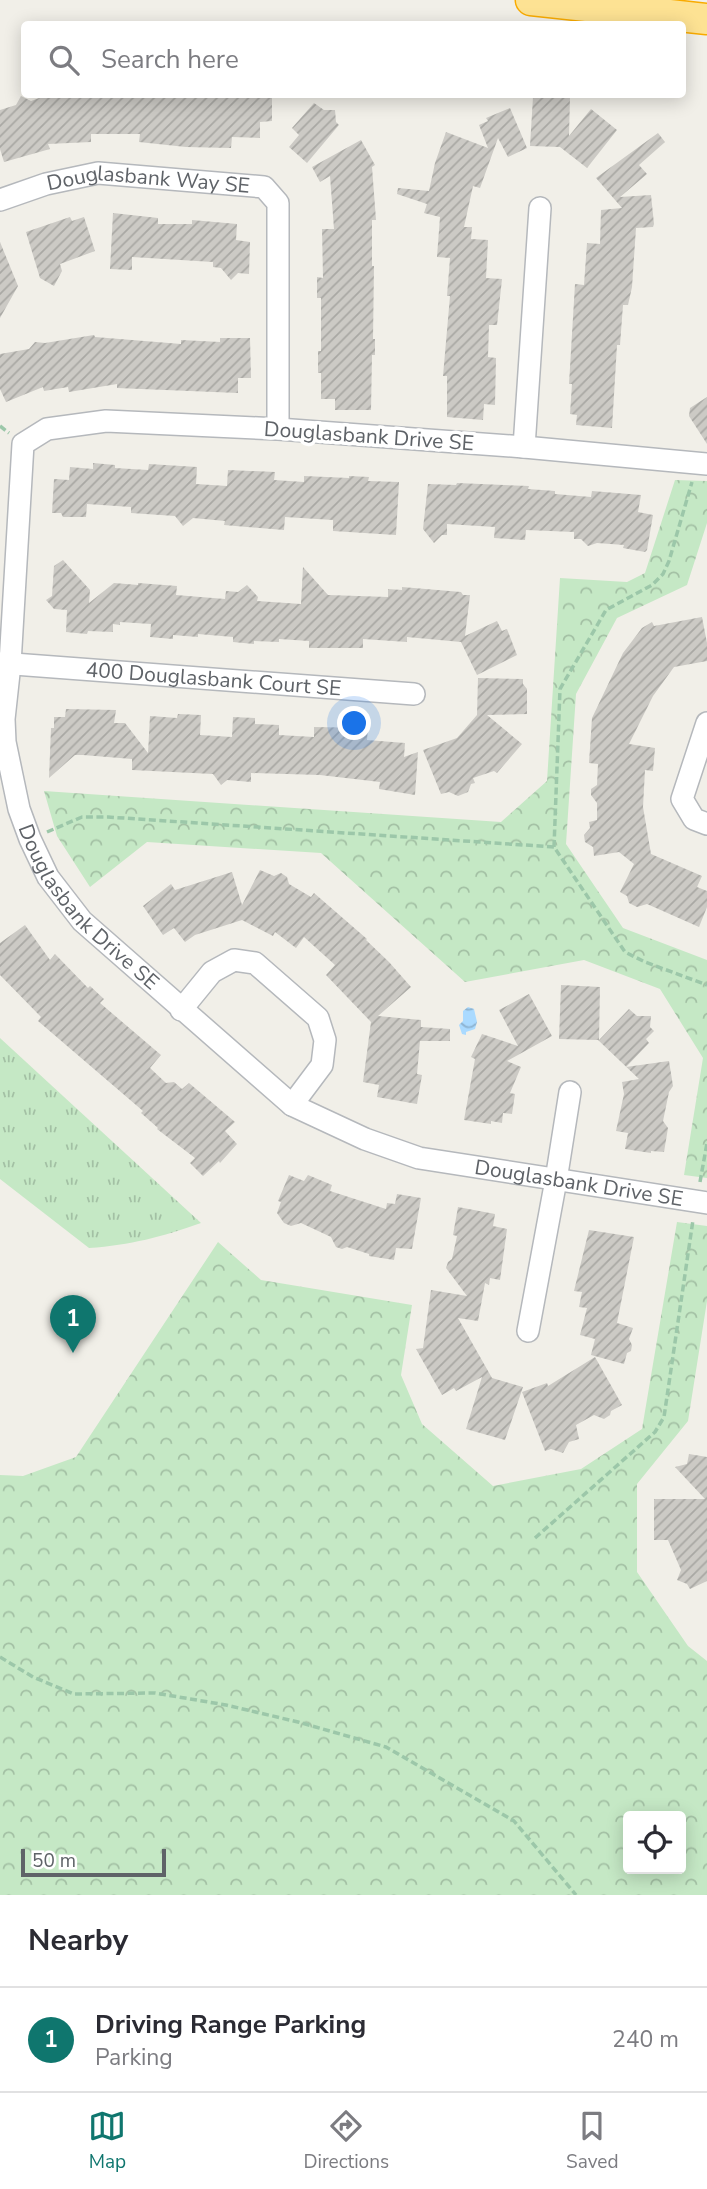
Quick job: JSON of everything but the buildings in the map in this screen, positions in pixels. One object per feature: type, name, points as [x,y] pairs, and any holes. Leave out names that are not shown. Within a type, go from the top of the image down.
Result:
[{"type":"highway","points":[[531,0],[707,19]]},
{"type":"street","name":"Douglasbank Way SE","points":[[0,200],[46,184],[98,173],[264,187],[278,203],[278,429]]},
{"type":"street","points":[[524,447],[540,208]]},
{"type":"street","name":"Douglasbank Drive SE","points":[[701,464],[524,447],[278,429],[106,421],[47,429],[23,444],[2,719],[5,772],[30,839],[48,877],[82,921],[292,1105],[365,1139],[419,1158],[702,1202]]},
{"type":"street","name":"400 Douglasbank Court SE","points":[[5,664],[414,694]]},
{"type":"street","points":[[707,723],[682,799],[694,819],[707,824]]},
{"type":"street","points":[[181,1010],[212,972],[234,960],[255,963],[318,1018],[325,1040],[323,1065],[292,1105]]},
{"type":"street","points":[[528,1331],[570,1092]]},
{"type":"path","points":[[701,464],[693,478],[663,574],[652,585],[606,610],[560,690],[554,847],[625,952],[707,985]]},
{"type":"path","points":[[30,839],[82,817],[108,817],[554,847]]},
{"type":"path","points":[[535,1538],[656,1432],[664,1417],[702,1202],[707,1143]]},
{"type":"path","points":[[0,1657],[33,1677],[74,1694],[167,1695],[298,1721],[386,1747],[514,1821],[576,1895]]},
{"type":"green space","points":[[675,480],[707,481],[707,523],[687,585],[617,618],[576,694],[566,844],[623,928],[707,960],[707,1178],[684,1175],[703,1058],[660,989],[584,960],[465,982],[321,853],[147,842],[90,887],[57,836],[44,791],[501,822],[547,781],[560,578],[627,582],[645,573]]},
{"type":"green space","points":[[0,1038],[201,1223],[146,1240],[89,1248],[0,1179]]},
{"type":"green space","points":[[677,1222],[707,1226],[707,1301],[688,1421],[637,1484],[637,1572],[688,1646],[707,1661],[707,1895],[0,1895],[0,1475],[23,1476],[76,1457],[218,1242],[261,1280],[412,1305],[401,1375],[422,1424],[493,1486],[581,1469],[642,1429]]},
{"type":"water","points":[[468,1007],[474,1009],[477,1022],[475,1029],[466,1032],[466,1035],[462,1034],[459,1025],[463,1021],[463,1011]]},
{"type":"place","name":"Driving Range Parking","points":[[73,1353]]}]
